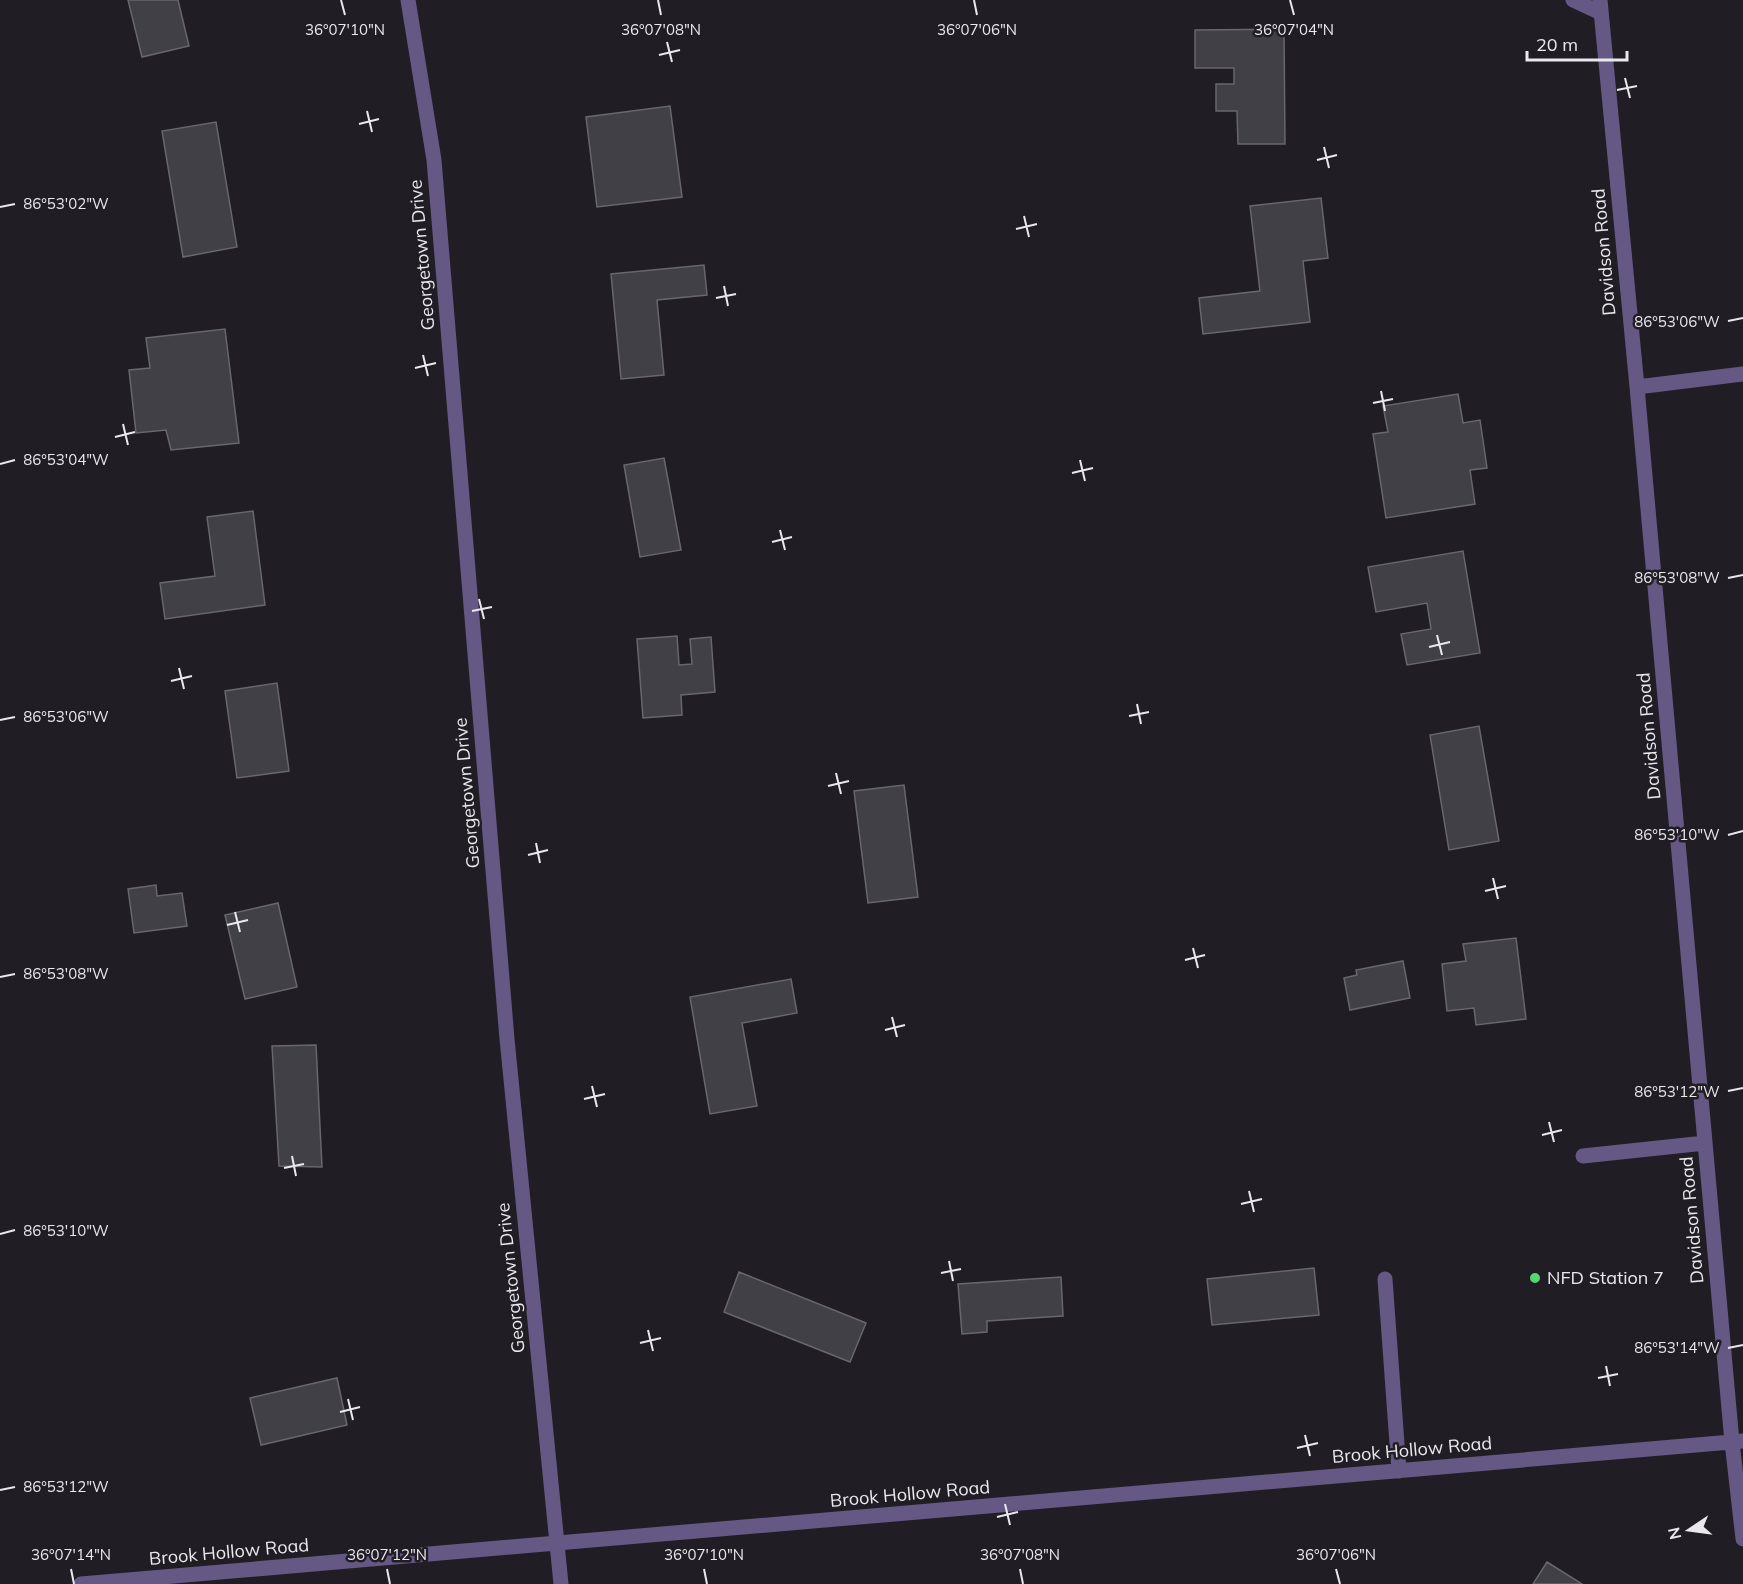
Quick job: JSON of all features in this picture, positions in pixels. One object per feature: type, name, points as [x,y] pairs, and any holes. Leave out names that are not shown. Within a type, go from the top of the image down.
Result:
[{"type":"street","name":"Georgetown Drive","points":[[408,0],[434,160],[507,1039],[561,1584]]},
{"type":"street","points":[[1573,0],[1600,6]]},
{"type":"street","name":"Davidson Road","points":[[1600,6],[1637,387],[1705,1143],[1738,1441],[1743,1539]]},
{"type":"street","points":[[1637,387],[1743,374]]},
{"type":"street","points":[[1583,1156],[1705,1143]]},
{"type":"street","points":[[1385,1280],[1399,1471]]},
{"type":"street","name":"Brook Hollow Road","points":[[81,1584],[1738,1441]]},
{"type":"building","points":[[128,0],[178,0],[189,46],[142,57]]},
{"type":"building","points":[[1284,29],[1285,144],[1238,144],[1237,111],[1216,111],[1216,84],[1234,84],[1234,68],[1195,68],[1195,30]]},
{"type":"building","points":[[670,106],[682,197],[597,207],[586,117]]},
{"type":"building","points":[[216,122],[237,247],[183,257],[162,131]]},
{"type":"building","points":[[1321,198],[1328,258],[1303,261],[1310,322],[1203,334],[1199,298],[1260,291],[1250,206]]},
{"type":"building","points":[[704,265],[707,295],[657,300],[664,375],[621,379],[611,274]]},
{"type":"building","points":[[225,329],[239,443],[171,450],[166,430],[136,433],[129,370],[150,368],[146,338]]},
{"type":"building","points":[[1458,394],[1463,423],[1480,420],[1487,468],[1470,470],[1475,504],[1386,518],[1373,434],[1388,432],[1383,406]]},
{"type":"building","points":[[664,458],[681,550],[640,557],[624,465]]},
{"type":"building","points":[[253,511],[265,605],[165,619],[160,583],[215,576],[207,517]]},
{"type":"building","points":[[1463,551],[1480,653],[1407,665],[1401,634],[1431,629],[1427,603],[1376,612],[1368,567]]},
{"type":"building","points":[[677,636],[679,665],[692,664],[690,639],[711,637],[715,692],[681,695],[682,715],[643,718],[637,639]]},
{"type":"building","points":[[277,683],[289,771],[237,778],[225,691]]},
{"type":"building","points":[[1479,726],[1499,841],[1449,850],[1430,735]]},
{"type":"building","points":[[904,785],[918,897],[868,903],[854,791]]},
{"type":"building","points":[[156,885],[157,896],[182,893],[187,926],[134,933],[128,889]]},
{"type":"building","points":[[278,903],[297,987],[245,999],[225,915]]},
{"type":"building","points":[[1516,938],[1526,1019],[1476,1025],[1474,1008],[1447,1011],[1442,964],[1466,961],[1463,944]]},
{"type":"building","points":[[1403,961],[1410,998],[1350,1010],[1344,978],[1357,975],[1356,970]]},
{"type":"building","points":[[791,979],[797,1013],[742,1023],[757,1106],[710,1114],[690,997]]},
{"type":"building","points":[[316,1045],[322,1167],[279,1166],[272,1046]]},
{"type":"building","points":[[1314,1268],[1319,1315],[1212,1325],[1207,1279]]},
{"type":"building","points":[[739,1272],[866,1323],[850,1362],[724,1312]]},
{"type":"building","points":[[1061,1277],[1063,1316],[987,1321],[987,1332],[962,1334],[958,1284]]},
{"type":"building","points":[[337,1378],[347,1425],[261,1445],[250,1398]]},
{"type":"building","points":[[1547,1562],[1582,1584],[1533,1584]]},
{"type":"place","name":"NFD Station 7","points":[[1535,1278]]}]
